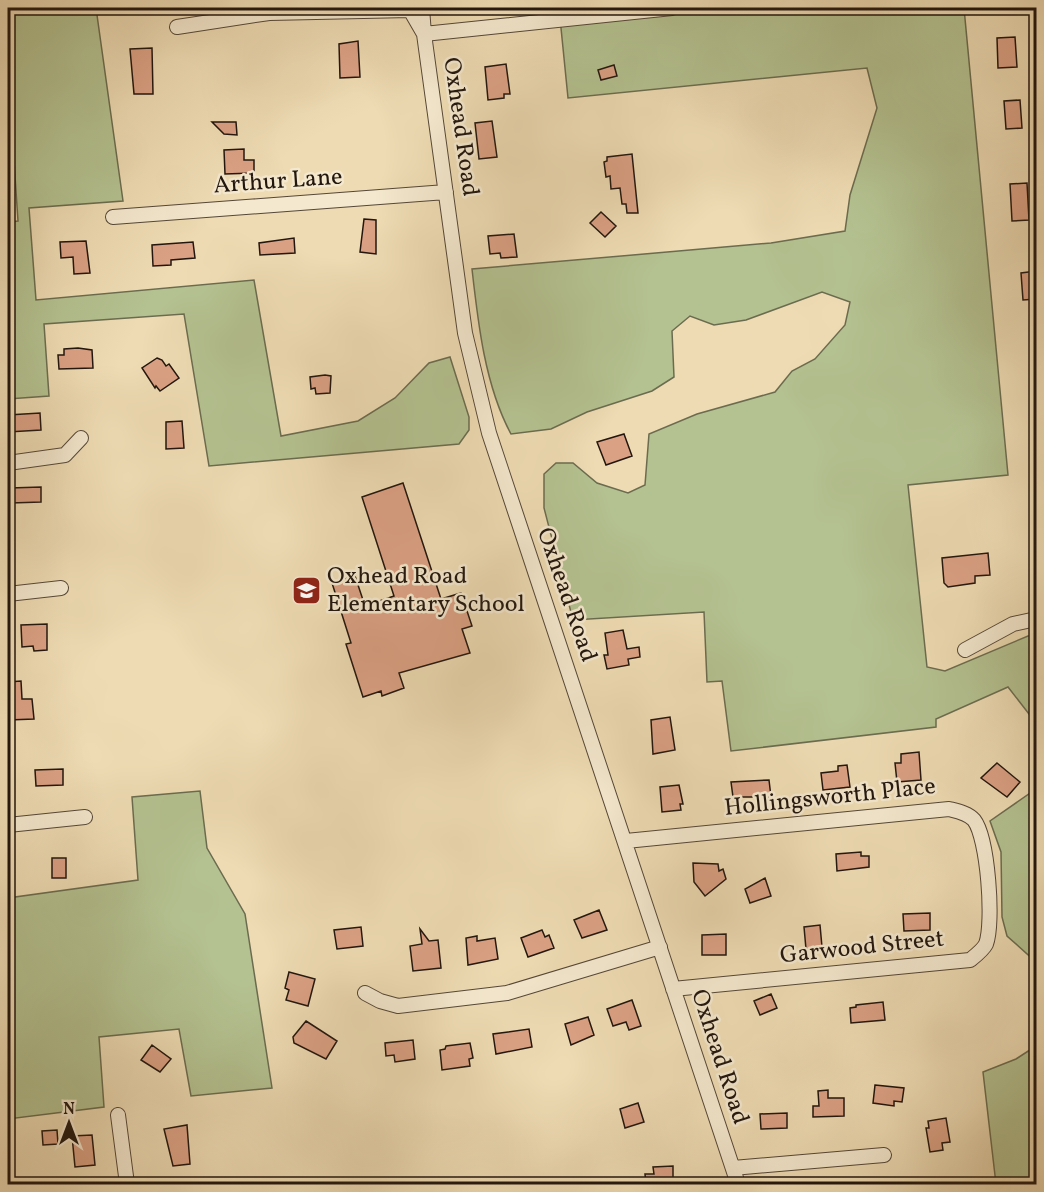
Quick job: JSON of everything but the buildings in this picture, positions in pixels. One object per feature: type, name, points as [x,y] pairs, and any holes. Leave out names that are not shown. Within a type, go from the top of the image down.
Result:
[{"type":"street","points":[[177,27],[269,12],[414,8]]},
{"type":"street","name":"Oxhead Road","points":[[414,8],[424,34],[465,333],[489,433],[526,549],[626,841],[738,1185]]},
{"type":"street","points":[[424,34],[672,8]]},
{"type":"street","name":"Arthur Lane","points":[[113,217],[446,192]]},
{"type":"street","points":[[8,463],[65,455],[81,438]]},
{"type":"street","points":[[8,594],[61,588]]},
{"type":"street","points":[[965,650],[1013,624],[1036,619]]},
{"type":"street","name":"Hollingsworth Place","points":[[626,841],[949,809],[964,813],[974,821],[982,842],[988,881]]},
{"type":"street","points":[[8,825],[85,817]]},
{"type":"street","name":"Garwood Street","points":[[673,989],[970,960],[985,945],[991,915],[988,881]]},
{"type":"street","points":[[365,993],[380,1001],[398,1006],[507,993],[660,947]]},
{"type":"street","points":[[118,1115],[127,1185]]},
{"type":"street","points":[[733,1168],[884,1155]]},
{"type":"green space","points":[[8,8],[96,8],[123,201],[29,208],[36,300],[254,280],[281,436],[358,421],[395,398],[429,363],[450,357],[469,417],[469,430],[459,444],[209,466],[184,314],[44,324],[49,396],[8,399],[8,222],[18,221],[8,71]]},
{"type":"green space","points":[[559,8],[964,8],[1008,475],[908,485],[927,667],[945,671],[1028,636],[1036,635],[1036,723],[1008,687],[936,719],[936,727],[731,751],[722,681],[707,682],[704,612],[573,620],[544,508],[544,474],[556,463],[573,463],[597,483],[628,493],[645,485],[649,434],[697,414],[775,392],[792,371],[815,359],[845,325],[850,302],[822,292],[746,320],[714,325],[690,316],[672,331],[674,377],[652,391],[587,412],[551,429],[511,434],[495,396],[484,354],[472,269],[771,243],[845,231],[850,195],[877,108],[867,68],[568,98]]},
{"type":"green space","points":[[1036,789],[1036,962],[1007,936],[1002,917],[1001,852],[990,821]]},
{"type":"green space","points":[[200,791],[207,848],[245,914],[272,1088],[191,1096],[179,1029],[99,1037],[104,1107],[8,1119],[8,898],[138,880],[132,797]]},
{"type":"green space","points":[[1036,1046],[1036,1184],[996,1184],[983,1072],[1016,1059]]},
{"type":"place","name":"Oxhead Road Elementary School","points":[[306,591]]}]
